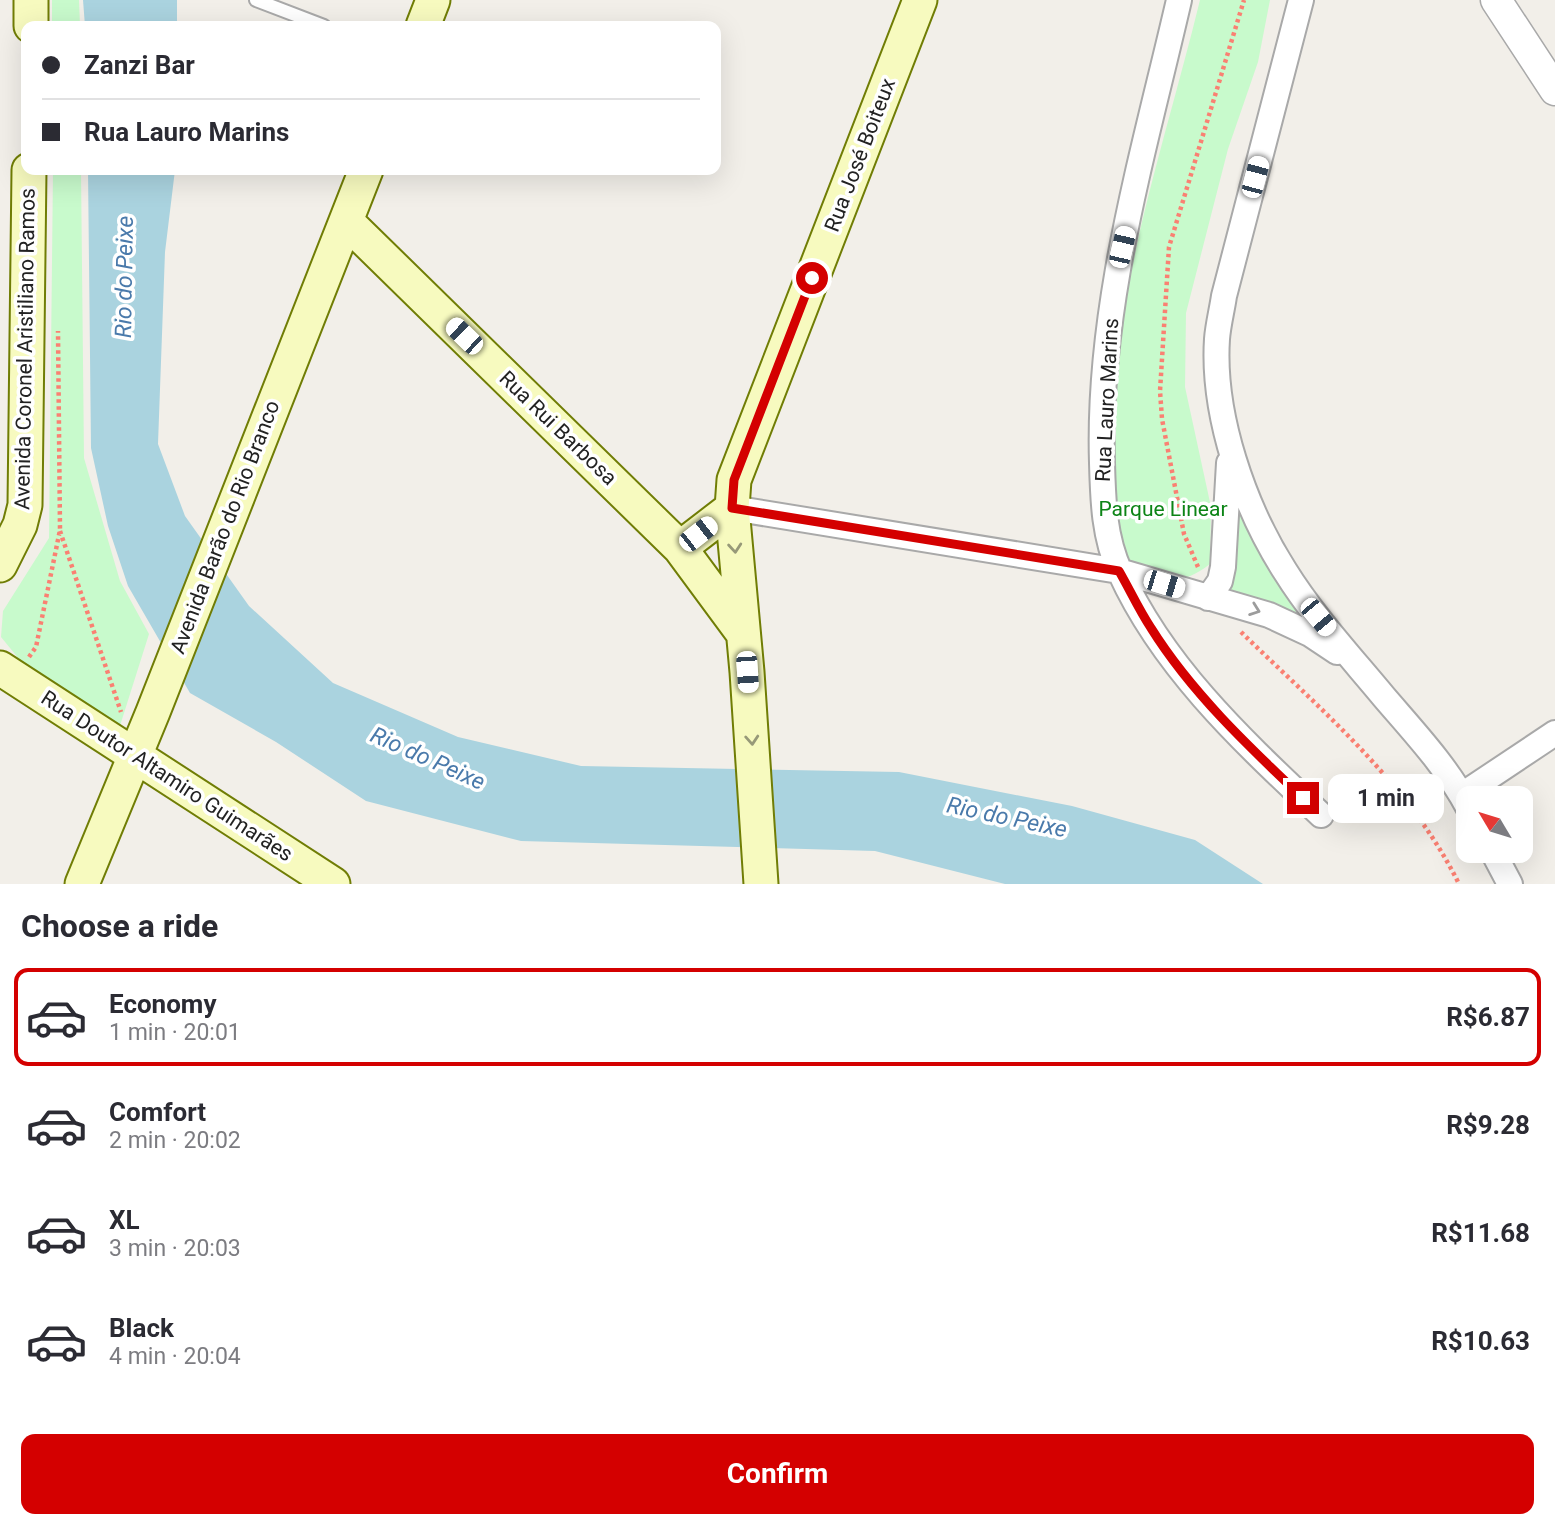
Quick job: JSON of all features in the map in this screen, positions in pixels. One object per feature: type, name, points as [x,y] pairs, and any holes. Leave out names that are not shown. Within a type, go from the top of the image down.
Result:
[{"type":"main road","points":[[31,0],[31,21]]},
{"type":"main road","points":[[425,21],[433,0]]},
{"type":"main road","name":"Rua José Boiteux","points":[[760,869],[747,672],[732,508],[734,480],[920,0]]},
{"type":"main road","name":"Avenida Coronel Aristiliano Ramos","points":[[0,565],[20,525],[25,505],[29,175]]},
{"type":"main road","name":"Avenida Barão do Rio Branco","points":[[82,884],[153,712],[364,175]]},
{"type":"main road","name":"Rua Rui Barbosa","points":[[346,221],[680,548],[743,634]]},
{"type":"main road","points":[[680,548],[732,508]]},
{"type":"main road","name":"Rua Doutor Altamiro Guimarães","points":[[8,673],[333,884]]},
{"type":"street","name":"Rua Lauro Marins","points":[[1179,0],[1128,220],[1108,327],[1101,435],[1103,517],[1119,571],[1151,629],[1210,705],[1248,746],[1321,815]]},
{"type":"street","points":[[1301,0],[1227,284],[1217,339],[1223,420],[1230,449],[1258,523],[1284,570],[1305,601],[1422,742],[1456,789]]},
{"type":"street","points":[[1496,0],[1555,90]]},
{"type":"street","points":[[1208,598],[1220,581],[1223,567],[1230,449]]},
{"type":"street","points":[[732,508],[1119,571],[1269,615],[1310,634],[1359,666]]},
{"type":"street","points":[[1485,786],[1555,733]]},
{"type":"street","points":[[1499,863],[1510,884]]},
{"type":"lane","points":[[257,0],[311,21]]},
{"type":"path","points":[[8,673],[36,647],[60,530],[58,322]]},
{"type":"path","points":[[60,530],[135,755]]},
{"type":"green space","points":[[52,0],[79,0],[80,21],[52,21]]},
{"type":"green space","name":"Parque Linear","points":[[1200,0],[1270,0],[1258,62],[1228,149],[1186,313],[1185,387],[1211,507],[1210,564],[1187,577],[1166,580],[1146,573],[1124,558],[1114,499],[1112,426],[1116,364],[1137,242]]},
{"type":"green space","points":[[53,175],[81,175],[84,458],[120,581],[149,634],[118,732],[19,659],[1,637],[3,611],[49,538]]},
{"type":"green space","points":[[1236,492],[1316,629],[1222,593]]},
{"type":"water","points":[[83,0],[177,0],[177,21],[85,21]]},
{"type":"water","name":"Rio do Peixe","points":[[88,175],[174,175],[165,252],[158,444],[185,516],[249,606],[333,683],[458,737],[581,766],[899,772],[1072,806],[1195,840],[1263,884],[1005,884],[875,851],[521,841],[366,801],[276,742],[190,693],[128,586],[108,526],[91,448]]},
{"type":"route","points":[[812,278],[734,480],[732,508],[1119,571],[1151,629],[1210,705],[1248,746],[1303,798]]}]
